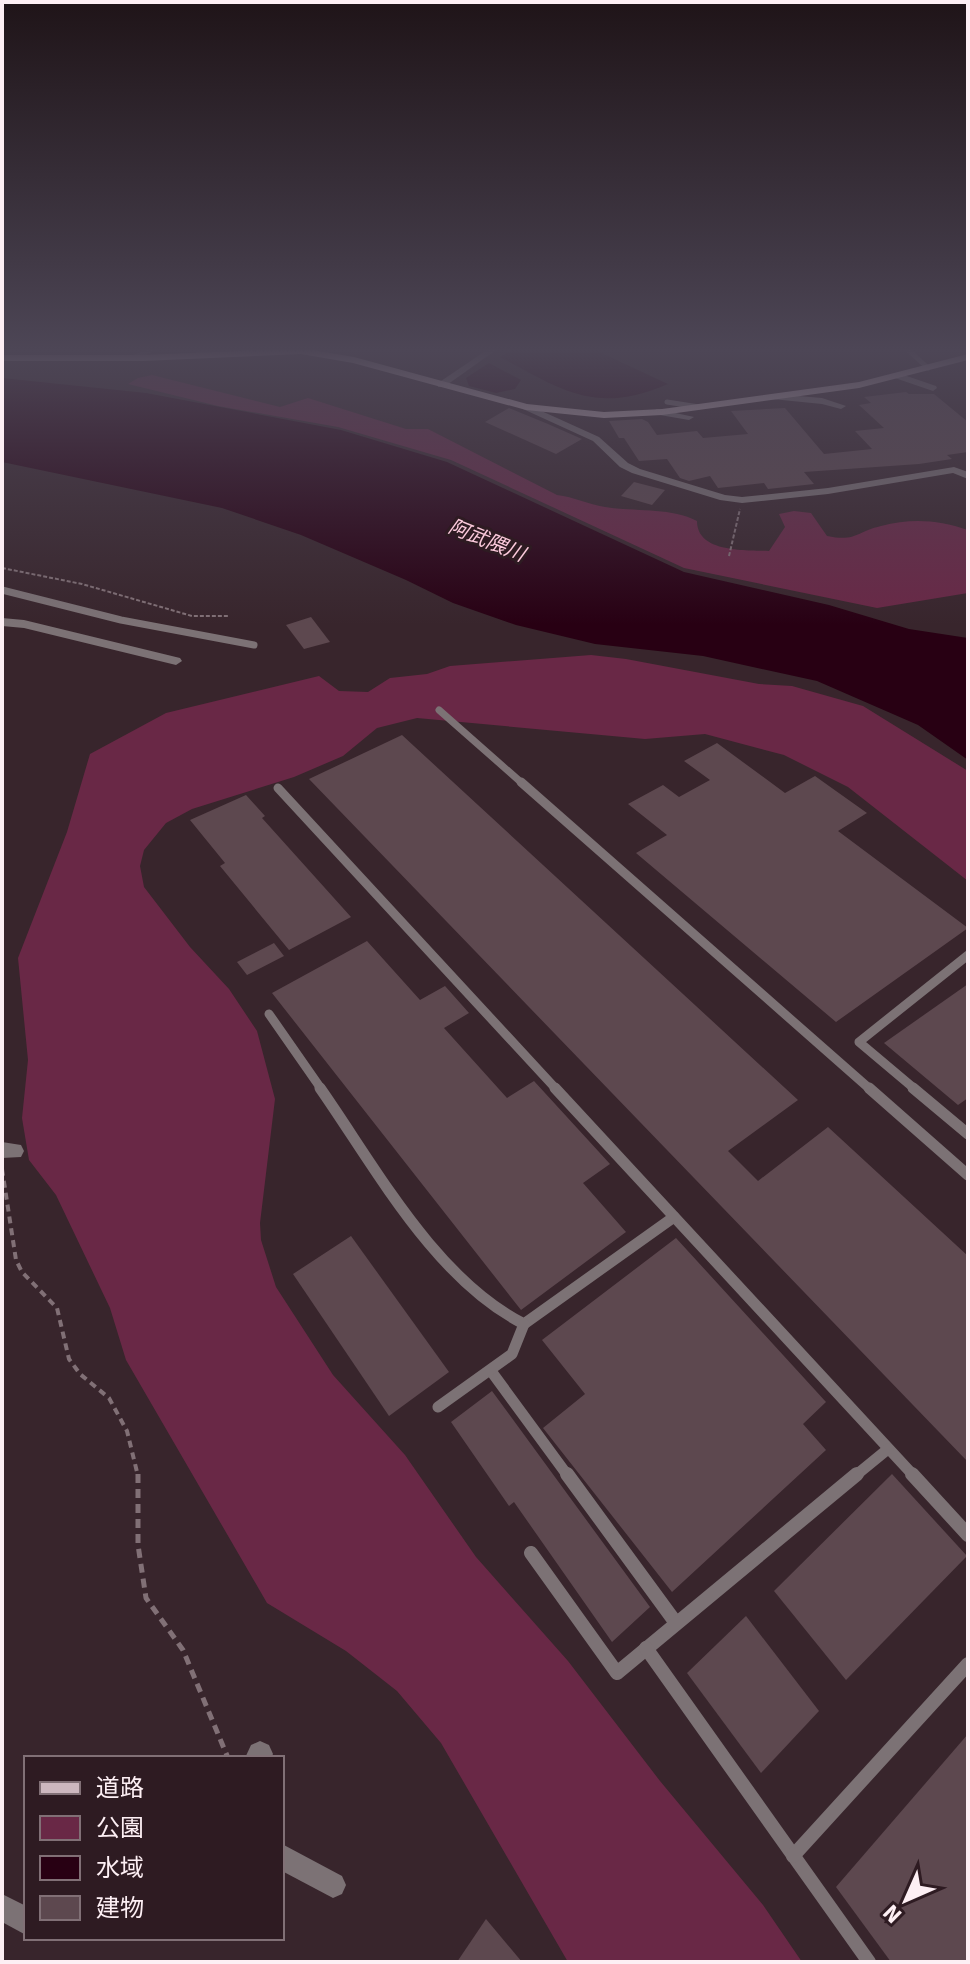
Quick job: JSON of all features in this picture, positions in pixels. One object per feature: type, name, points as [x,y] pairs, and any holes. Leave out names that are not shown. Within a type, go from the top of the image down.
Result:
[{"type":"street","points":[[599,442],[624,465],[636,471],[724,498],[742,500],[828,491],[954,470],[968,476]]},
{"type":"street","points":[[2,622],[24,624],[176,661]]},
{"type":"street","points":[[284,1858],[333,1885]]},
{"type":"street","points":[[2,1907],[24,1920]]},
{"type":"lane","points":[[2,590],[121,620],[254,645]]},
{"type":"lane","points":[[439,710],[968,1175]]},
{"type":"lane","points":[[278,788],[968,1535]]},
{"type":"lane","points":[[968,955],[859,1042],[968,1134]]},
{"type":"lane","points":[[269,1014],[440,1260],[504,1314],[524,1324]]},
{"type":"lane","points":[[438,1407],[512,1354],[524,1324],[674,1217]]},
{"type":"lane","points":[[491,1371],[676,1623]]},
{"type":"lane","points":[[531,1553],[617,1673],[888,1449]]},
{"type":"lane","points":[[646,1648],[869,1962]]},
{"type":"lane","points":[[793,1856],[968,1664]]},
{"type":"path","points":[[729,556],[742,500]]},
{"type":"path","points":[[2,568],[82,584],[192,616],[228,616]]},
{"type":"path","points":[[2,1169],[16,1260],[22,1272],[57,1308],[69,1359],[109,1398],[127,1431],[138,1474],[138,1545],[146,1598],[183,1650],[227,1756]]},
{"type":"green space","points":[[388,442],[453,442],[557,495],[605,507],[687,517],[697,521],[705,539],[736,550],[769,551],[785,527],[779,514],[794,511],[811,513],[827,536],[837,538],[903,522],[925,521],[957,527],[968,530],[968,593],[877,608],[684,568],[451,460]]},
{"type":"green space","points":[[591,655],[759,684],[792,686],[863,706],[968,771],[968,881],[848,787],[784,755],[705,734],[645,739],[417,718],[377,728],[343,756],[294,777],[192,809],[166,823],[144,850],[140,866],[144,887],[190,947],[229,989],[257,1031],[275,1099],[260,1223],[261,1240],[276,1287],[333,1375],[405,1455],[476,1557],[568,1661],[660,1781],[763,1905],[802,1962],[568,1962],[441,1743],[397,1691],[346,1651],[267,1603],[126,1360],[110,1308],[56,1195],[29,1160],[22,1118],[28,1060],[18,958],[67,832],[90,754],[166,713],[319,676],[339,691],[368,692],[390,678],[427,674],[450,666]]},
{"type":"water","name":"阿武隈川","points":[[2,442],[380,442],[447,462],[684,572],[829,605],[909,629],[968,638],[968,760],[918,725],[817,681],[703,656],[595,644],[516,625],[453,603],[301,535],[222,508],[2,462]]},
{"type":"building","points":[[529,442],[577,442],[556,454]]},
{"type":"building","points":[[626,442],[814,442],[824,454],[872,449],[865,442],[968,442],[968,452],[947,455],[952,459],[804,472],[814,484],[768,489],[764,483],[718,488],[710,476],[689,481],[680,478],[667,459],[639,461]]},
{"type":"building","points":[[634,482],[665,490],[652,505],[621,496]]},
{"type":"building","points":[[311,617],[330,642],[304,649],[286,625]]},
{"type":"building","points":[[402,735],[798,1100],[728,1151],[758,1181],[828,1127],[968,1256],[968,1462],[309,779]]},
{"type":"building","points":[[717,743],[785,793],[815,776],[867,813],[838,831],[968,928],[836,1022],[636,853],[667,835],[628,804],[663,785],[679,797],[710,780],[684,761]]},
{"type":"building","points":[[246,795],[265,816],[262,818],[351,917],[289,950],[220,866],[225,863],[190,820]]},
{"type":"building","points":[[367,941],[420,1000],[445,986],[469,1013],[444,1028],[507,1098],[534,1081],[610,1164],[583,1183],[626,1232],[521,1310],[272,993]]},
{"type":"building","points":[[274,943],[284,956],[247,975],[237,962]]},
{"type":"building","points":[[968,984],[968,1098],[958,1105],[884,1043]]},
{"type":"building","points":[[351,1236],[449,1372],[389,1416],[293,1274]]},
{"type":"building","points":[[676,1238],[826,1402],[803,1424],[826,1450],[672,1592],[543,1428],[585,1394],[542,1340]]},
{"type":"building","points":[[492,1391],[650,1607],[612,1642],[514,1502],[509,1506],[451,1422]]},
{"type":"building","points":[[892,1474],[967,1556],[846,1680],[774,1591]]},
{"type":"building","points":[[746,1616],[819,1711],[761,1773],[687,1673]]},
{"type":"building","points":[[968,1734],[968,1962],[891,1962],[836,1887]]},
{"type":"building","points":[[486,1919],[522,1962],[457,1962]]}]
